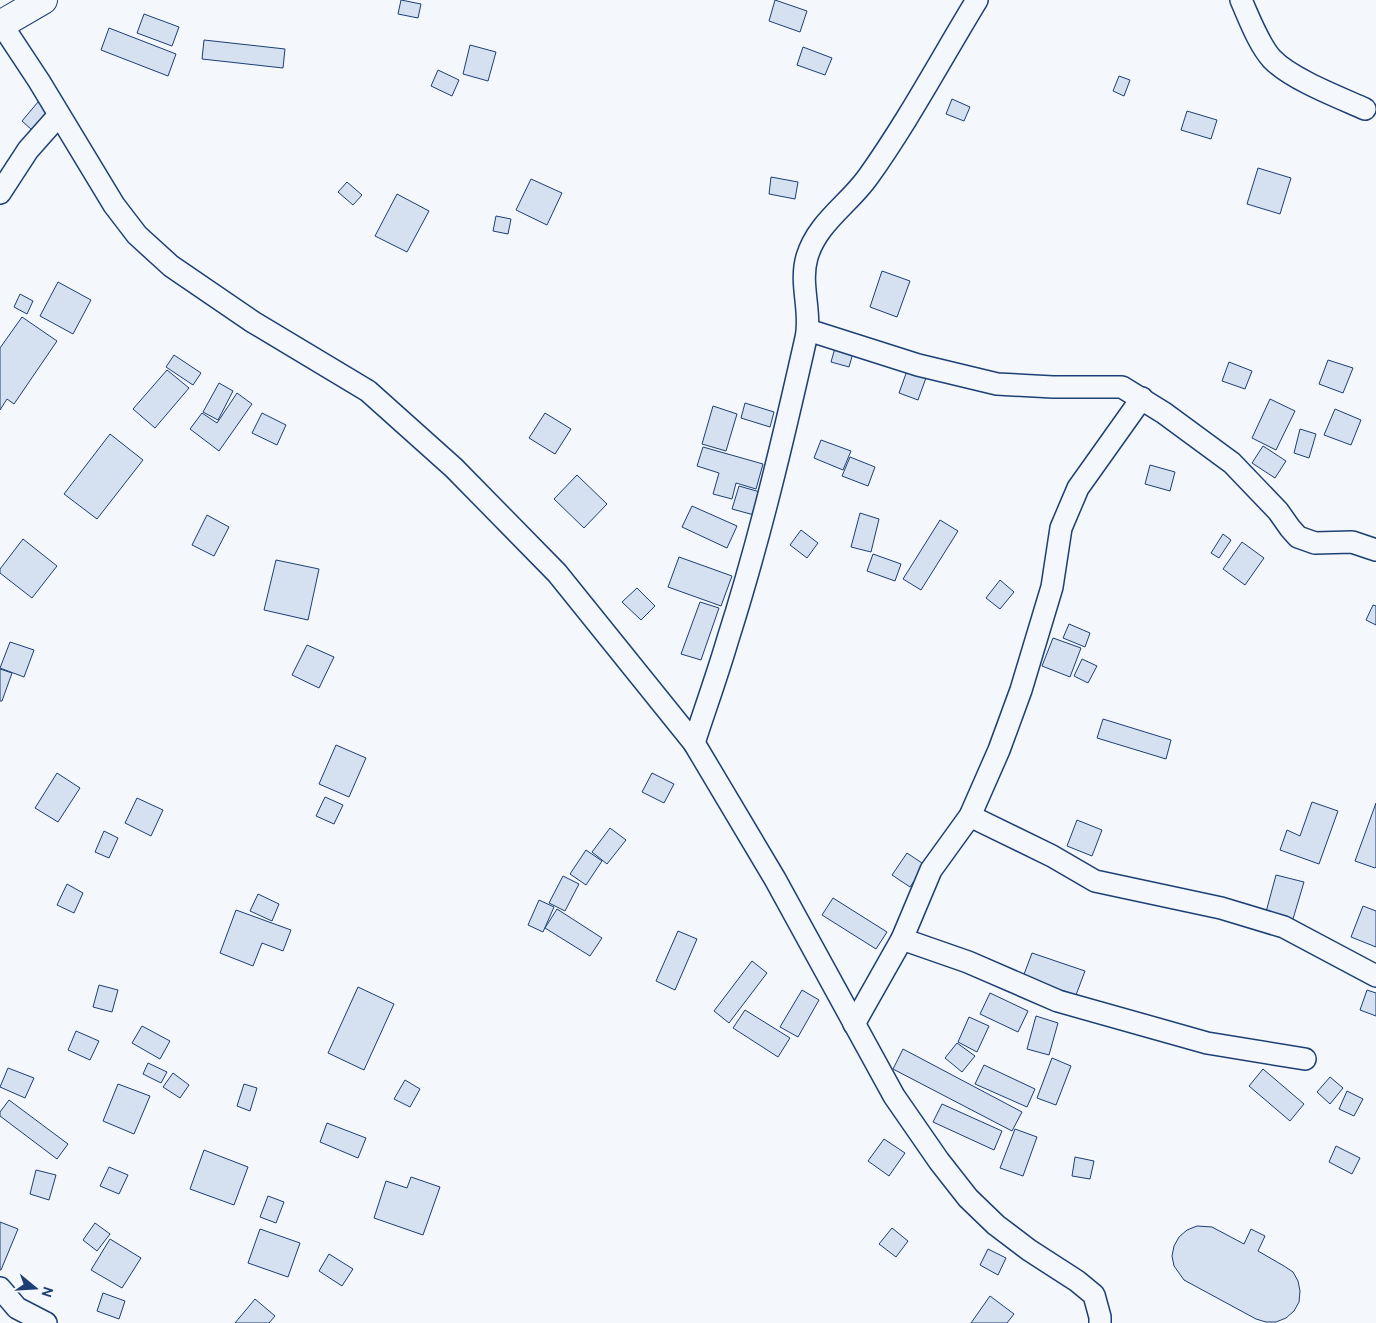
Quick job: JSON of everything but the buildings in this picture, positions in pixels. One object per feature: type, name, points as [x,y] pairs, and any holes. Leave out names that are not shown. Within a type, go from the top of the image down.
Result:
[{"type":"street","points":[[43,0],[1,25],[39,81],[114,205],[137,235],[171,266],[253,322],[368,391],[454,468],[557,573],[694,742],[775,879],[894,1096],[939,1161],[968,1198],[996,1225],[1022,1245],[1077,1281],[1094,1295],[1097,1321]]},
{"type":"street","points":[[694,742],[728,641],[771,488],[808,330],[804,279],[807,258],[815,238],[826,222],[867,179],[976,0]]},
{"type":"street","points":[[1240,0],[1272,59],[1298,78],[1364,109]]},
{"type":"street","points":[[0,193],[28,150],[59,116]]},
{"type":"street","points":[[808,330],[918,365],[997,384],[1053,387],[1122,386],[1142,398],[1232,463],[1278,511],[1298,537],[1315,543],[1352,542],[1376,550]]},
{"type":"street","points":[[854,1024],[902,939],[931,870],[970,816],[1000,750],[1021,690],[1052,586],[1061,528],[1078,488],[1142,398]]},
{"type":"street","points":[[970,816],[1052,856],[1095,882],[1221,908],[1284,927],[1376,976]]},
{"type":"street","points":[[902,939],[968,962],[1058,1001],[1208,1043],[1304,1059]]},
{"type":"street","points":[[0,1288],[17,1308],[46,1323]]}]
